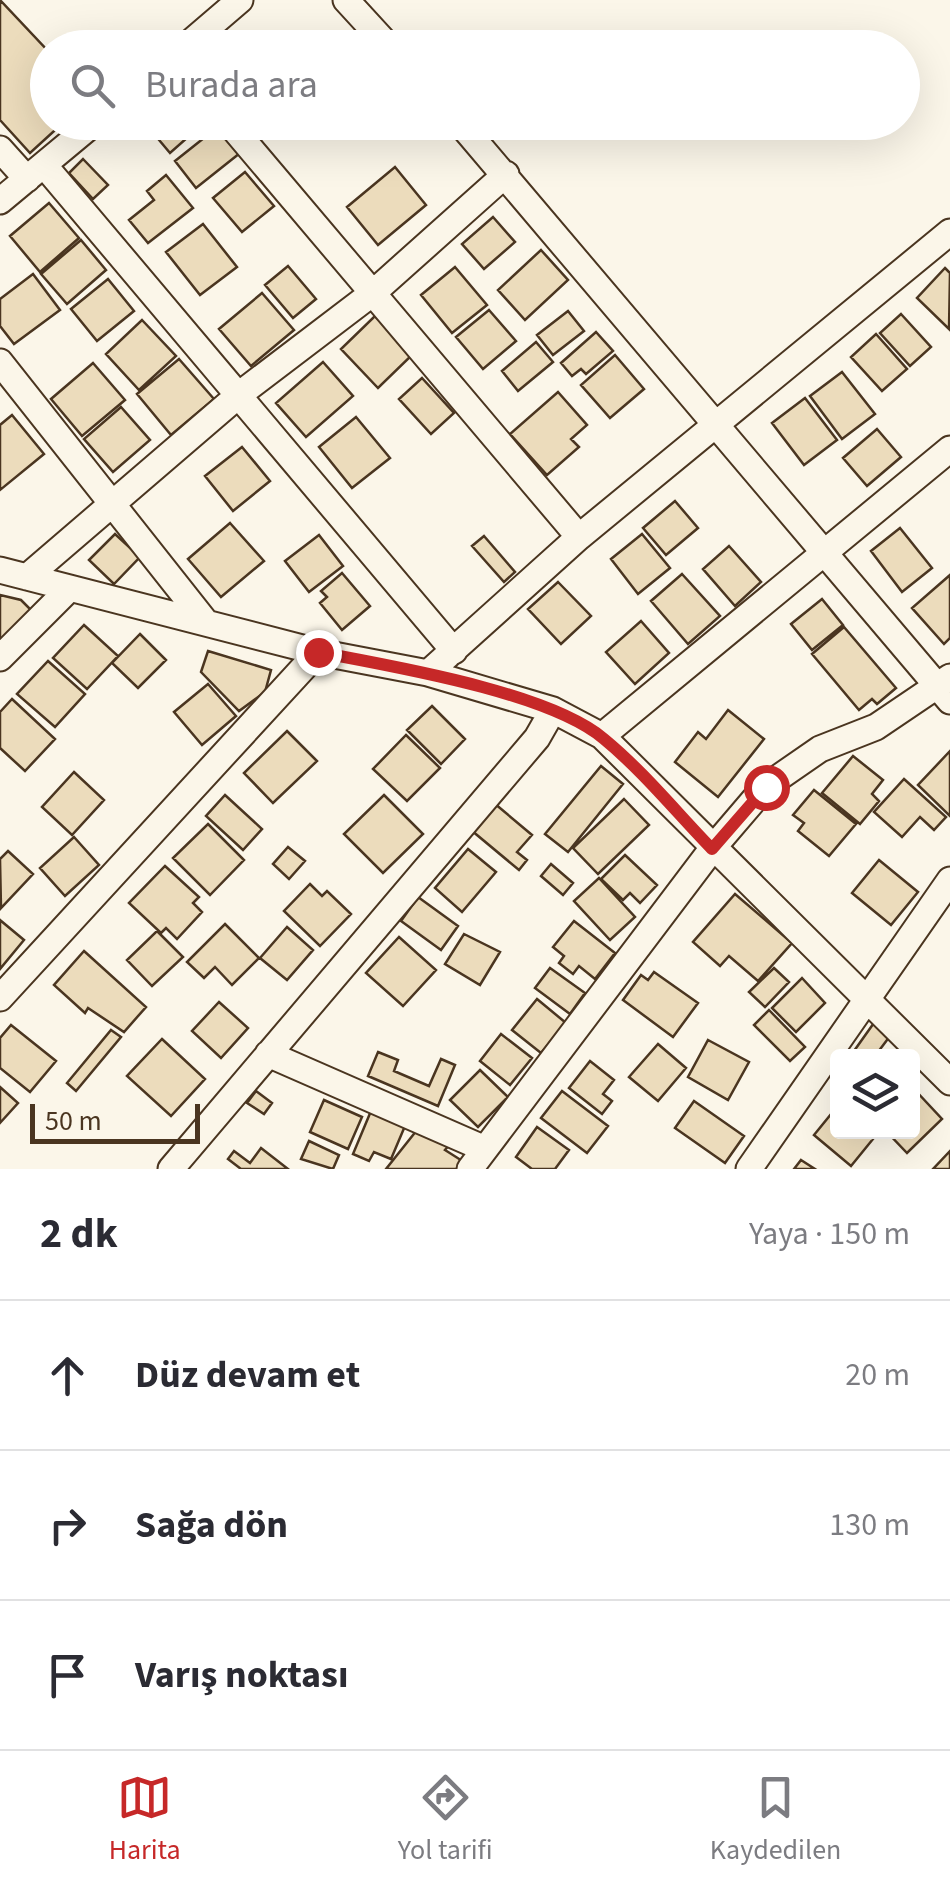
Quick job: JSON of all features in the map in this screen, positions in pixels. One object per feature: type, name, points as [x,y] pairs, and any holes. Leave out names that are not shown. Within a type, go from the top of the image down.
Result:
[{"type":"street","points":[[205,30],[240,0]]},
{"type":"street","points":[[346,0],[374,30]]},
{"type":"street","points":[[0,200],[73,140]]},
{"type":"street","points":[[243,140],[579,537]]},
{"type":"street","points":[[268,1054],[477,1159],[712,849],[766,787],[820,749],[876,727],[946,688],[475,140]]},
{"type":"street","points":[[0,148],[35,172],[126,267],[240,394],[454,651]]},
{"type":"street","points":[[27,577],[240,394],[374,292],[506,174]]},
{"type":"street","points":[[428,673],[579,537],[950,232]]},
{"type":"street","points":[[0,362],[204,620]]},
{"type":"street","points":[[602,736],[828,554],[950,449]]},
{"type":"street","points":[[0,570],[318,652],[428,673],[554,710],[602,736],[950,1082]]},
{"type":"street","points":[[0,658],[68,589]]},
{"type":"street","points":[[0,998],[318,652]]},
{"type":"street","points":[[171,1169],[538,738],[554,710]]},
{"type":"street","points":[[748,1169],[950,880]]},
{"type":"building","points":[[0,0],[30,32],[30,140],[44,140],[30,153],[0,120]]},
{"type":"building","points":[[159,140],[185,140],[170,153]]},
{"type":"building","points":[[201,140],[230,140],[240,153],[196,188],[175,161]]},
{"type":"building","points":[[83,159],[108,185],[93,199],[69,173]]},
{"type":"building","points":[[395,167],[426,205],[378,245],[347,207]]},
{"type":"building","points":[[245,172],[274,206],[242,232],[213,198]]},
{"type":"building","points":[[166,175],[193,208],[148,243],[129,220],[154,200],[147,191]]},
{"type":"building","points":[[49,203],[79,238],[40,272],[10,236]]},
{"type":"building","points":[[493,217],[515,242],[484,269],[462,244]]},
{"type":"building","points":[[203,224],[237,267],[200,295],[166,252]]},
{"type":"building","points":[[81,240],[106,270],[67,304],[41,274]]},
{"type":"building","points":[[541,250],[568,280],[525,320],[498,290]]},
{"type":"building","points":[[288,266],[316,299],[293,318],[265,285]]},
{"type":"building","points":[[455,267],[487,305],[452,333],[421,295]]},
{"type":"building","points":[[945,268],[950,273],[949,329],[917,298]]},
{"type":"building","points":[[33,274],[60,310],[14,344],[0,326],[0,299]]},
{"type":"building","points":[[108,279],[134,311],[97,341],[71,309]]},
{"type":"building","points":[[262,293],[294,330],[251,366],[219,329]]},
{"type":"building","points":[[489,310],[516,341],[483,369],[456,337]]},
{"type":"building","points":[[568,311],[584,331],[553,355],[537,335]]},
{"type":"building","points":[[901,314],[931,347],[910,366],[880,333]]},
{"type":"building","points":[[375,316],[413,354],[378,388],[341,349]]},
{"type":"building","points":[[142,320],[176,356],[139,390],[106,354]]},
{"type":"building","points":[[596,332],[613,351],[586,374],[581,369],[572,376],[561,363]]},
{"type":"building","points":[[876,334],[907,369],[882,391],[851,357]]},
{"type":"building","points":[[536,342],[553,362],[518,391],[502,371]]},
{"type":"building","points":[[615,355],[644,389],[610,418],[581,385]]},
{"type":"building","points":[[179,359],[214,399],[171,435],[137,394]]},
{"type":"building","points":[[323,362],[353,396],[306,437],[276,403]]},
{"type":"building","points":[[93,363],[125,400],[82,436],[51,399]]},
{"type":"building","points":[[842,372],[875,414],[842,439],[810,396]]},
{"type":"building","points":[[422,378],[454,413],[431,434],[399,399]]},
{"type":"building","points":[[558,392],[587,425],[571,439],[579,447],[547,475],[510,434]]},
{"type":"building","points":[[805,398],[837,440],[804,465],[772,423]]},
{"type":"building","points":[[121,407],[150,440],[113,472],[84,439]]},
{"type":"building","points":[[12,415],[44,454],[0,490],[0,425]]},
{"type":"building","points":[[356,417],[390,458],[352,488],[319,447]]},
{"type":"building","points":[[877,429],[901,457],[867,486],[843,458]]},
{"type":"building","points":[[242,447],[270,481],[233,511],[205,476]]},
{"type":"building","points":[[675,501],[698,528],[666,555],[643,528]]},
{"type":"building","points":[[230,523],[264,561],[221,597],[188,559]]},
{"type":"building","points":[[900,528],[932,568],[902,592],[871,551]]},
{"type":"building","points":[[115,534],[140,557],[114,584],[89,560]]},
{"type":"building","points":[[642,534],[670,568],[638,594],[611,559]]},
{"type":"building","points":[[319,535],[343,566],[309,592],[285,561]]},
{"type":"building","points":[[484,536],[515,572],[504,582],[472,546]]},
{"type":"building","points":[[729,546],[761,582],[735,606],[703,569]]},
{"type":"building","points":[[342,573],[370,606],[342,630],[320,603],[327,597],[321,591]]},
{"type":"building","points":[[682,574],[720,616],[688,644],[651,601]]},
{"type":"building","points":[[950,575],[950,638],[944,644],[912,608]]},
{"type":"building","points":[[558,582],[591,616],[561,644],[528,609]]},
{"type":"building","points":[[0,595],[21,600],[32,611],[0,642]]},
{"type":"building","points":[[822,599],[843,625],[812,650],[791,624]]},
{"type":"building","points":[[641,621],[669,653],[635,684],[606,652]]},
{"type":"building","points":[[84,625],[118,656],[87,689],[53,658]]},
{"type":"building","points":[[844,627],[896,688],[877,704],[872,699],[859,710],[812,654]]},
{"type":"building","points":[[140,634],[166,660],[138,688],[112,663]]},
{"type":"building","points":[[208,651],[271,670],[265,692],[239,711],[201,672]]},
{"type":"building","points":[[48,661],[85,694],[55,727],[17,694]]},
{"type":"building","points":[[208,684],[236,716],[202,745],[174,712]]},
{"type":"building","points":[[12,699],[55,739],[25,771],[0,748],[0,712]]},
{"type":"building","points":[[432,706],[465,739],[441,764],[407,730]]},
{"type":"building","points":[[728,710],[764,739],[718,797],[675,762],[698,732],[706,739]]},
{"type":"building","points":[[287,731],[317,761],[273,803],[244,773]]},
{"type":"building","points":[[406,735],[440,768],[407,801],[373,769]]},
{"type":"building","points":[[950,751],[950,816],[918,785]]},
{"type":"building","points":[[853,756],[883,780],[872,794],[879,801],[860,824],[822,793]]},
{"type":"building","points":[[601,766],[623,784],[568,852],[545,834]]},
{"type":"building","points":[[74,772],[104,800],[72,835],[42,807]]},
{"type":"building","points":[[904,779],[946,817],[934,830],[920,817],[902,837],[874,812]]},
{"type":"building","points":[[814,790],[856,824],[829,856],[798,831],[804,823],[793,815]]},
{"type":"building","points":[[225,795],[262,829],[243,850],[206,816]]},
{"type":"building","points":[[384,795],[423,834],[383,873],[344,834]]},
{"type":"building","points":[[624,799],[649,825],[598,874],[573,848]]},
{"type":"building","points":[[494,803],[532,835],[517,852],[527,860],[519,870],[471,830]]},
{"type":"building","points":[[208,824],[244,860],[210,895],[173,858]]},
{"type":"building","points":[[74,837],[99,865],[65,896],[40,868]]},
{"type":"building","points":[[288,847],[305,861],[289,879],[273,864]]},
{"type":"building","points":[[468,849],[496,872],[462,912],[435,888]]},
{"type":"building","points":[[8,851],[33,874],[1,908],[0,859]]},
{"type":"building","points":[[625,855],[657,885],[640,903],[630,893],[623,900],[601,879]]},
{"type":"building","points":[[879,860],[918,892],[891,925],[852,893]]},
{"type":"building","points":[[551,864],[573,883],[563,895],[541,876]]},
{"type":"building","points":[[165,866],[199,897],[193,903],[202,912],[177,939],[166,928],[161,933],[129,903]]},
{"type":"building","points":[[599,878],[635,917],[610,940],[574,901]]},
{"type":"building","points":[[310,884],[322,896],[327,891],[351,914],[320,946],[284,911]]},
{"type":"building","points":[[735,894],[792,943],[758,981],[729,956],[720,966],[693,942]]},
{"type":"building","points":[[418,897],[458,926],[441,950],[401,921]]},
{"type":"building","points":[[0,920],[24,940],[0,969]]},
{"type":"building","points":[[574,921],[615,953],[595,979],[579,966],[573,974],[559,963],[564,956],[553,947]]},
{"type":"building","points":[[225,924],[259,958],[232,985],[215,967],[204,978],[187,962]]},
{"type":"building","points":[[287,927],[313,950],[287,980],[260,958]]},
{"type":"building","points":[[157,931],[183,957],[152,986],[127,960]]},
{"type":"building","points":[[464,934],[500,952],[480,985],[445,964]]},
{"type":"building","points":[[399,937],[436,970],[403,1006],[366,973]]},
{"type":"building","points":[[84,951],[146,1007],[124,1032],[88,1008],[85,1013],[54,985]]},
{"type":"building","points":[[550,968],[585,993],[570,1014],[535,988]]},
{"type":"building","points":[[774,968],[789,982],[765,1007],[749,992]]},
{"type":"building","points":[[654,972],[698,1003],[673,1037],[623,1000],[641,975],[648,980]]},
{"type":"building","points":[[802,978],[825,1003],[796,1032],[772,1008]]},
{"type":"building","points":[[537,999],[566,1023],[541,1053],[512,1030]]},
{"type":"building","points":[[219,1002],[248,1028],[221,1058],[192,1031]]},
{"type":"building","points":[[769,1010],[805,1047],[790,1061],[754,1025]]},
{"type":"building","points":[[876,1020],[893,1032],[880,1049],[855,1049]]},
{"type":"building","points":[[11,1025],[56,1061],[30,1092],[0,1068],[0,1038]]},
{"type":"building","points":[[111,1030],[121,1037],[76,1091],[67,1083]]},
{"type":"building","points":[[501,1034],[532,1058],[510,1085],[480,1061]]},
{"type":"building","points":[[162,1039],[205,1079],[171,1116],[127,1076]]},
{"type":"building","points":[[708,1040],[749,1062],[728,1100],[688,1077]]},
{"type":"building","points":[[658,1044],[686,1068],[658,1101],[629,1077]]},
{"type":"building","points":[[378,1052],[398,1060],[394,1071],[429,1086],[441,1059],[455,1065],[438,1106],[368,1076]]},
{"type":"building","points":[[590,1061],[614,1080],[603,1094],[612,1101],[602,1114],[569,1088]]},
{"type":"building","points":[[480,1070],[508,1097],[478,1127],[450,1100]]},
{"type":"building","points":[[0,1087],[18,1103],[0,1123]]},
{"type":"building","points":[[256,1091],[272,1103],[264,1114],[247,1103]]},
{"type":"building","points":[[562,1091],[608,1126],[587,1153],[541,1118]]},
{"type":"building","points":[[920,1095],[942,1119],[907,1153],[894,1139],[920,1139]]},
{"type":"building","points":[[324,1100],[362,1117],[348,1149],[310,1132]]},
{"type":"building","points":[[694,1101],[744,1136],[725,1163],[675,1128]]},
{"type":"building","points":[[371,1111],[405,1126],[391,1159],[374,1152],[369,1161],[353,1154]]},
{"type":"building","points":[[830,1115],[830,1139],[873,1139],[851,1166],[814,1135]]},
{"type":"building","points":[[537,1127],[569,1150],[555,1169],[532,1169],[516,1157]]},
{"type":"building","points":[[417,1130],[450,1144],[445,1150],[464,1162],[459,1169],[386,1169]]},
{"type":"building","points":[[309,1141],[339,1155],[333,1169],[301,1159]]},
{"type":"building","points":[[261,1148],[288,1169],[241,1169],[228,1159],[234,1151],[250,1163]]},
{"type":"building","points":[[950,1151],[950,1169],[933,1169]]},
{"type":"building","points":[[801,1160],[815,1169],[794,1169]]},
{"type":"route","points":[[318,652],[428,673],[554,710],[602,736],[712,849],[766,787]]}]
